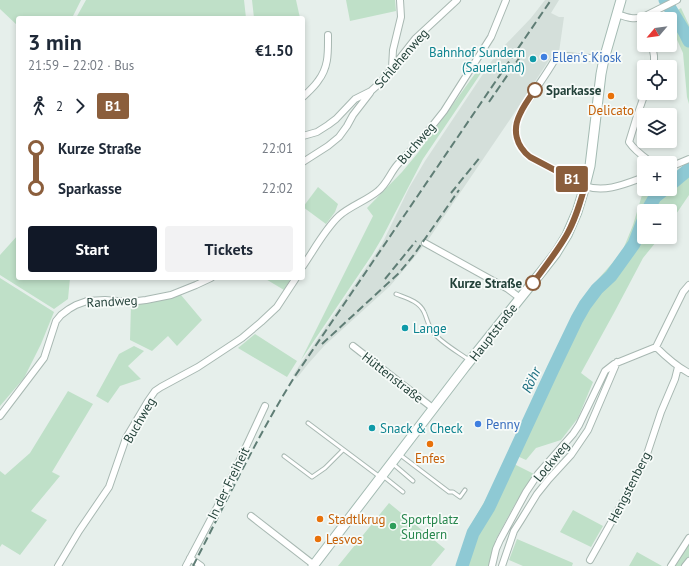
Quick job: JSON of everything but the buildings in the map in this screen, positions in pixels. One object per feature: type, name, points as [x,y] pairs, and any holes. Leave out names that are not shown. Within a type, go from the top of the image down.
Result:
[{"type":"main road","name":"Hauptstraße","points":[[314,565],[556,253],[567,235],[577,212],[590,166],[601,74],[621,0]]},
{"type":"street","points":[[392,68],[393,50],[401,22],[400,0]]},
{"type":"street","name":"Schlehenweg","points":[[305,135],[322,130],[333,122],[355,99],[371,91],[382,81],[415,40],[457,0]]},
{"type":"street","name":"Buchweg","points":[[305,263],[318,242],[335,220],[342,213],[380,189],[389,179],[395,168],[444,111],[491,36],[506,0]]},
{"type":"street","points":[[652,12],[677,0]]},
{"type":"street","points":[[617,14],[632,19],[637,18]]},
{"type":"street","points":[[305,95],[318,81],[326,67],[328,56],[328,35]]},
{"type":"street","points":[[604,59],[564,56],[554,61],[520,114],[517,124],[517,140],[523,152],[530,157],[585,186],[599,189],[610,188],[637,180]]},
{"type":"street","points":[[305,161],[339,137],[371,91]]},
{"type":"street","points":[[643,100],[629,142],[643,156]]},
{"type":"street","points":[[677,164],[689,159]]},
{"type":"street","points":[[425,243],[508,289],[520,298]]},
{"type":"street","name":"Randweg","points":[[0,416],[44,358],[56,321],[61,315],[76,304],[87,301],[105,300],[129,302],[146,300],[171,295],[207,280]]},
{"type":"street","name":"Buchweg","points":[[58,566],[79,531],[109,488],[126,438],[153,394],[161,387],[187,374],[242,338],[277,307],[295,280]]},
{"type":"street","points":[[689,284],[683,292],[656,346],[678,367],[689,373]]},
{"type":"street","name":"Hüttenstraße","points":[[352,346],[434,409]]},
{"type":"street","name":"Lockweg","points":[[492,566],[500,540],[526,492],[538,474],[573,434],[605,371],[617,362],[656,346]]},
{"type":"street","name":"Lockweg","points":[[502,566],[514,531],[538,494],[549,479],[571,455],[588,430],[617,362]]},
{"type":"street","name":"Hengstenberg","points":[[590,560],[643,463],[660,412],[675,379],[678,367]]},
{"type":"street","name":"In der Freiheit","points":[[186,566],[223,496],[265,406]]},
{"type":"street","points":[[251,516],[314,565]]},
{"type":"street","points":[[671,566],[689,538]]},
{"type":"street","points":[[190,558],[201,566]]},
{"type":"street","points":[[685,566],[689,561]]},
{"type":"lane","points":[[396,294],[418,304],[424,311],[427,322],[432,331],[470,362]]},
{"type":"lane","points":[[308,424],[403,492]]},
{"type":"lane","points":[[284,456],[312,477],[325,468],[343,450]]},
{"type":"lane","points":[[399,454],[449,492],[453,492],[460,498],[465,490]]},
{"type":"lane","points":[[392,463],[413,481]]},
{"type":"shaded area","points":[[545,0],[559,0],[551,13],[559,17],[564,17],[559,52],[555,51],[428,240],[413,259],[390,286],[324,346],[297,378],[293,375],[382,244],[409,188],[425,161],[491,62],[531,18]]},
{"type":"green space","points":[[0,0],[81,0],[73,16],[16,16],[16,24],[0,9]]},
{"type":"green space","points":[[86,0],[244,0],[246,16],[77,16]]},
{"type":"green space","points":[[252,0],[296,0],[300,16],[254,16]]},
{"type":"green space","points":[[346,0],[395,0],[396,11],[350,21]]},
{"type":"green space","points":[[681,8],[689,25],[689,104],[683,53],[677,40],[677,12],[675,12]]},
{"type":"green space","points":[[477,71],[481,73],[423,159],[372,255],[301,360],[373,216],[367,208],[402,172],[417,154]]},
{"type":"green space","points":[[689,172],[689,195],[677,213],[677,204],[639,204],[642,196],[677,196],[677,178]]},
{"type":"green space","points":[[318,187],[338,204],[335,212],[326,224],[305,208],[305,204]]},
{"type":"green space","points":[[637,212],[637,244],[654,244],[643,258],[581,373],[593,382],[578,418],[561,440],[536,448],[526,460],[517,456],[549,383],[564,343],[593,285],[622,252]]},
{"type":"green space","points":[[16,237],[16,280],[70,280],[68,299],[54,309],[0,275],[0,255]]},
{"type":"green space","points":[[0,278],[54,312],[41,344],[24,378],[0,406]]},
{"type":"green space","points":[[267,280],[290,280],[284,290]]},
{"type":"green space","points":[[181,295],[202,320],[177,346],[168,336],[152,351],[130,340],[131,304]]},
{"type":"green space","points":[[255,334],[297,361],[287,377],[238,348]]},
{"type":"green space","points":[[134,346],[144,351],[128,366],[141,379],[120,386],[108,403],[96,396],[119,354]]},
{"type":"green space","points":[[68,391],[93,404],[52,472],[60,476],[31,511],[47,520],[20,555],[2,544],[0,547],[0,471],[5,475],[30,453]]},
{"type":"green space","points":[[508,461],[534,474],[515,504],[496,539],[489,566],[456,566],[471,525]]},
{"type":"green space","name":"Sportplatz Sundern","points":[[389,503],[445,549],[431,566],[338,566]]},
{"type":"green space","points":[[573,510],[603,526],[591,547],[560,532]]},
{"type":"green space","points":[[517,539],[573,563],[572,566],[523,566],[509,560]]},
{"type":"green space","points":[[689,544],[689,557],[682,566],[675,566]]},
{"type":"green space","points":[[637,552],[662,566],[629,566]]},
{"type":"waterway","name":"Röhr","points":[[665,0],[689,41]]},
{"type":"waterway","name":"Röhr","points":[[677,179],[689,169]]},
{"type":"waterway","name":"Röhr","points":[[651,204],[656,196]]},
{"type":"waterway","name":"Röhr","points":[[462,566],[473,533],[489,507],[577,319],[597,289],[611,276],[634,244],[637,236]]},
{"type":"railway","points":[[193,566],[255,446],[295,376],[551,0]]},
{"type":"railway","points":[[489,102],[522,54]]},
{"type":"railway","points":[[451,193],[481,156]]},
{"type":"railway","points":[[322,344],[399,273],[413,256],[459,190]]},
{"type":"railway","points":[[385,279],[416,241]]},
{"type":"bus line","name":"B1","points":[[533,283],[556,253],[567,235],[577,212],[585,186],[523,152],[517,140],[516,128],[520,114],[535,90]]},
{"type":"place","name":"Ellen's Kiosk","points":[[544,57]]},
{"type":"place","name":"Bahnhof Sundern (Sauerland)","points":[[533,59]]},
{"type":"place","name":"Sparkasse","points":[[535,90]]},
{"type":"place","name":"Delicato","points":[[611,96]]},
{"type":"place","name":"Kurze Straße","points":[[533,283]]},
{"type":"place","name":"Lange","points":[[405,328]]},
{"type":"place","name":"Penny","points":[[478,424]]},
{"type":"place","name":"Snack & Check","points":[[372,428]]},
{"type":"place","name":"Enfes","points":[[430,444]]},
{"type":"place","name":"Stadtlkrug","points":[[320,519]]},
{"type":"place","name":"Sportplatz Sundern","points":[[393,526]]},
{"type":"place","name":"Lesvos","points":[[318,539]]}]
